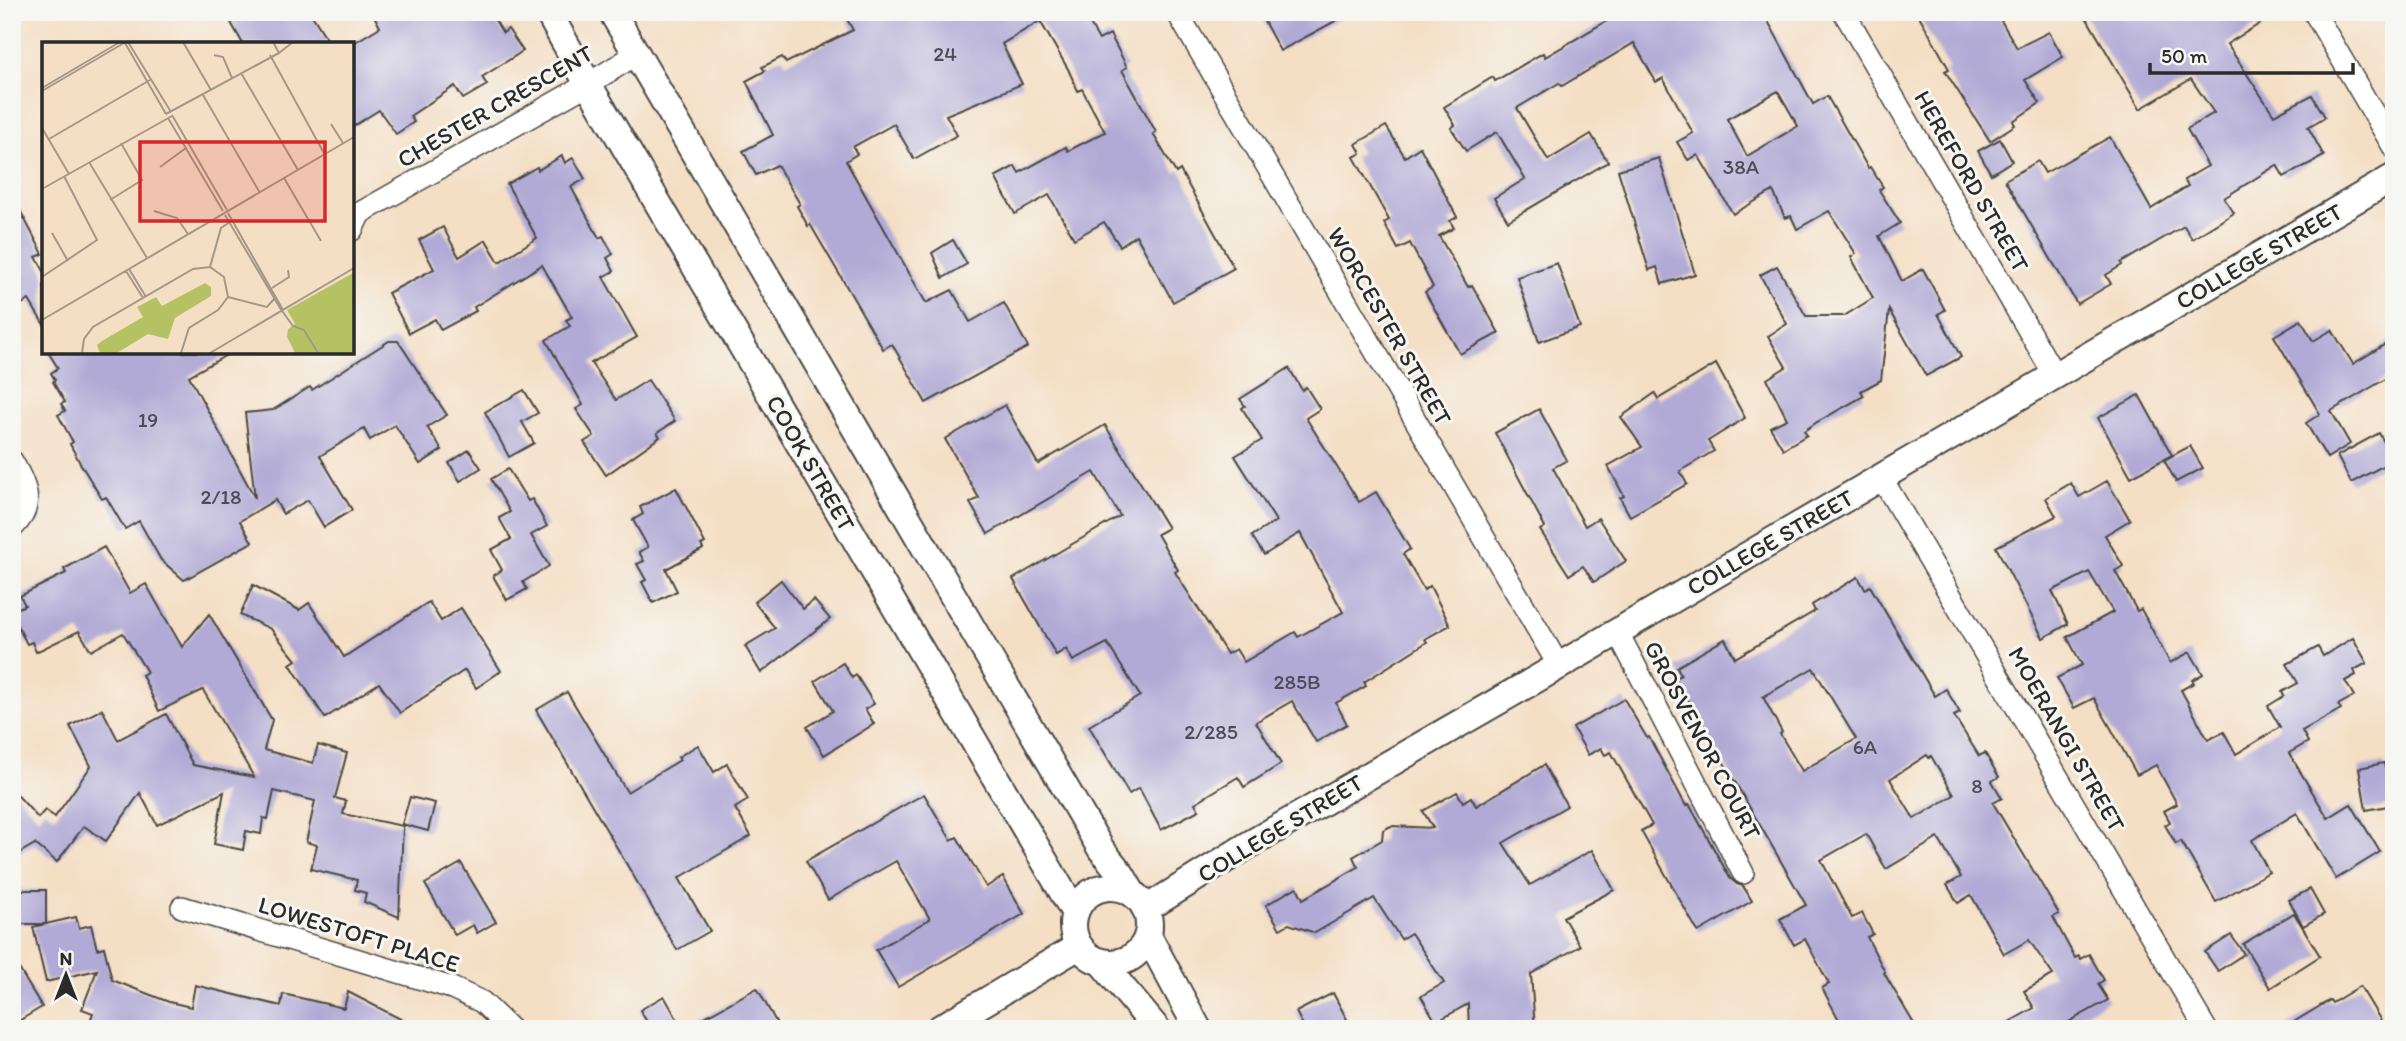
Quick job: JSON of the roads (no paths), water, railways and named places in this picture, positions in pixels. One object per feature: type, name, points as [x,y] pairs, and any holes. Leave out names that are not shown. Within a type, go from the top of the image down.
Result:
[{"type":"street","name":"COOK STREET","points":[[548,12],[1075,913]]},
{"type":"street","points":[[611,12],[1101,849],[1121,874],[1150,922],[1148,936],[1135,955],[1125,961],[1101,962]]},
{"type":"street","name":"WORCESTER STREET","points":[[1177,12],[1559,666]]},
{"type":"street","name":"HEREFORD STREET","points":[[1844,12],[2055,376]]},
{"type":"street","points":[[2314,12],[2394,148]]},
{"type":"street","name":"CHESTER CRESCENT","points":[[354,226],[360,213],[636,54]]},
{"type":"street","name":"COLLEGE STREET","points":[[1138,900],[1245,847],[2394,177]]},
{"type":"street","points":[[12,461],[27,492],[23,515],[12,528]]},
{"type":"street","name":"MOERANGI STREET","points":[[1881,477],[2206,1029]]},
{"type":"street","name":"GROSVENOR COURT","points":[[1617,631],[1743,873]]},
{"type":"street","points":[[1138,900],[1108,887],[1097,889],[1080,903],[1075,913],[1073,930],[1079,946],[1085,953],[1101,962],[1157,1029]]},
{"type":"street","name":"LOWESTOFT PLACE","points":[[182,907],[452,988],[482,1002],[510,1029]]},
{"type":"street","points":[[1148,936],[1198,1029]]},
{"type":"street","points":[[939,1029],[1079,946]]}]
